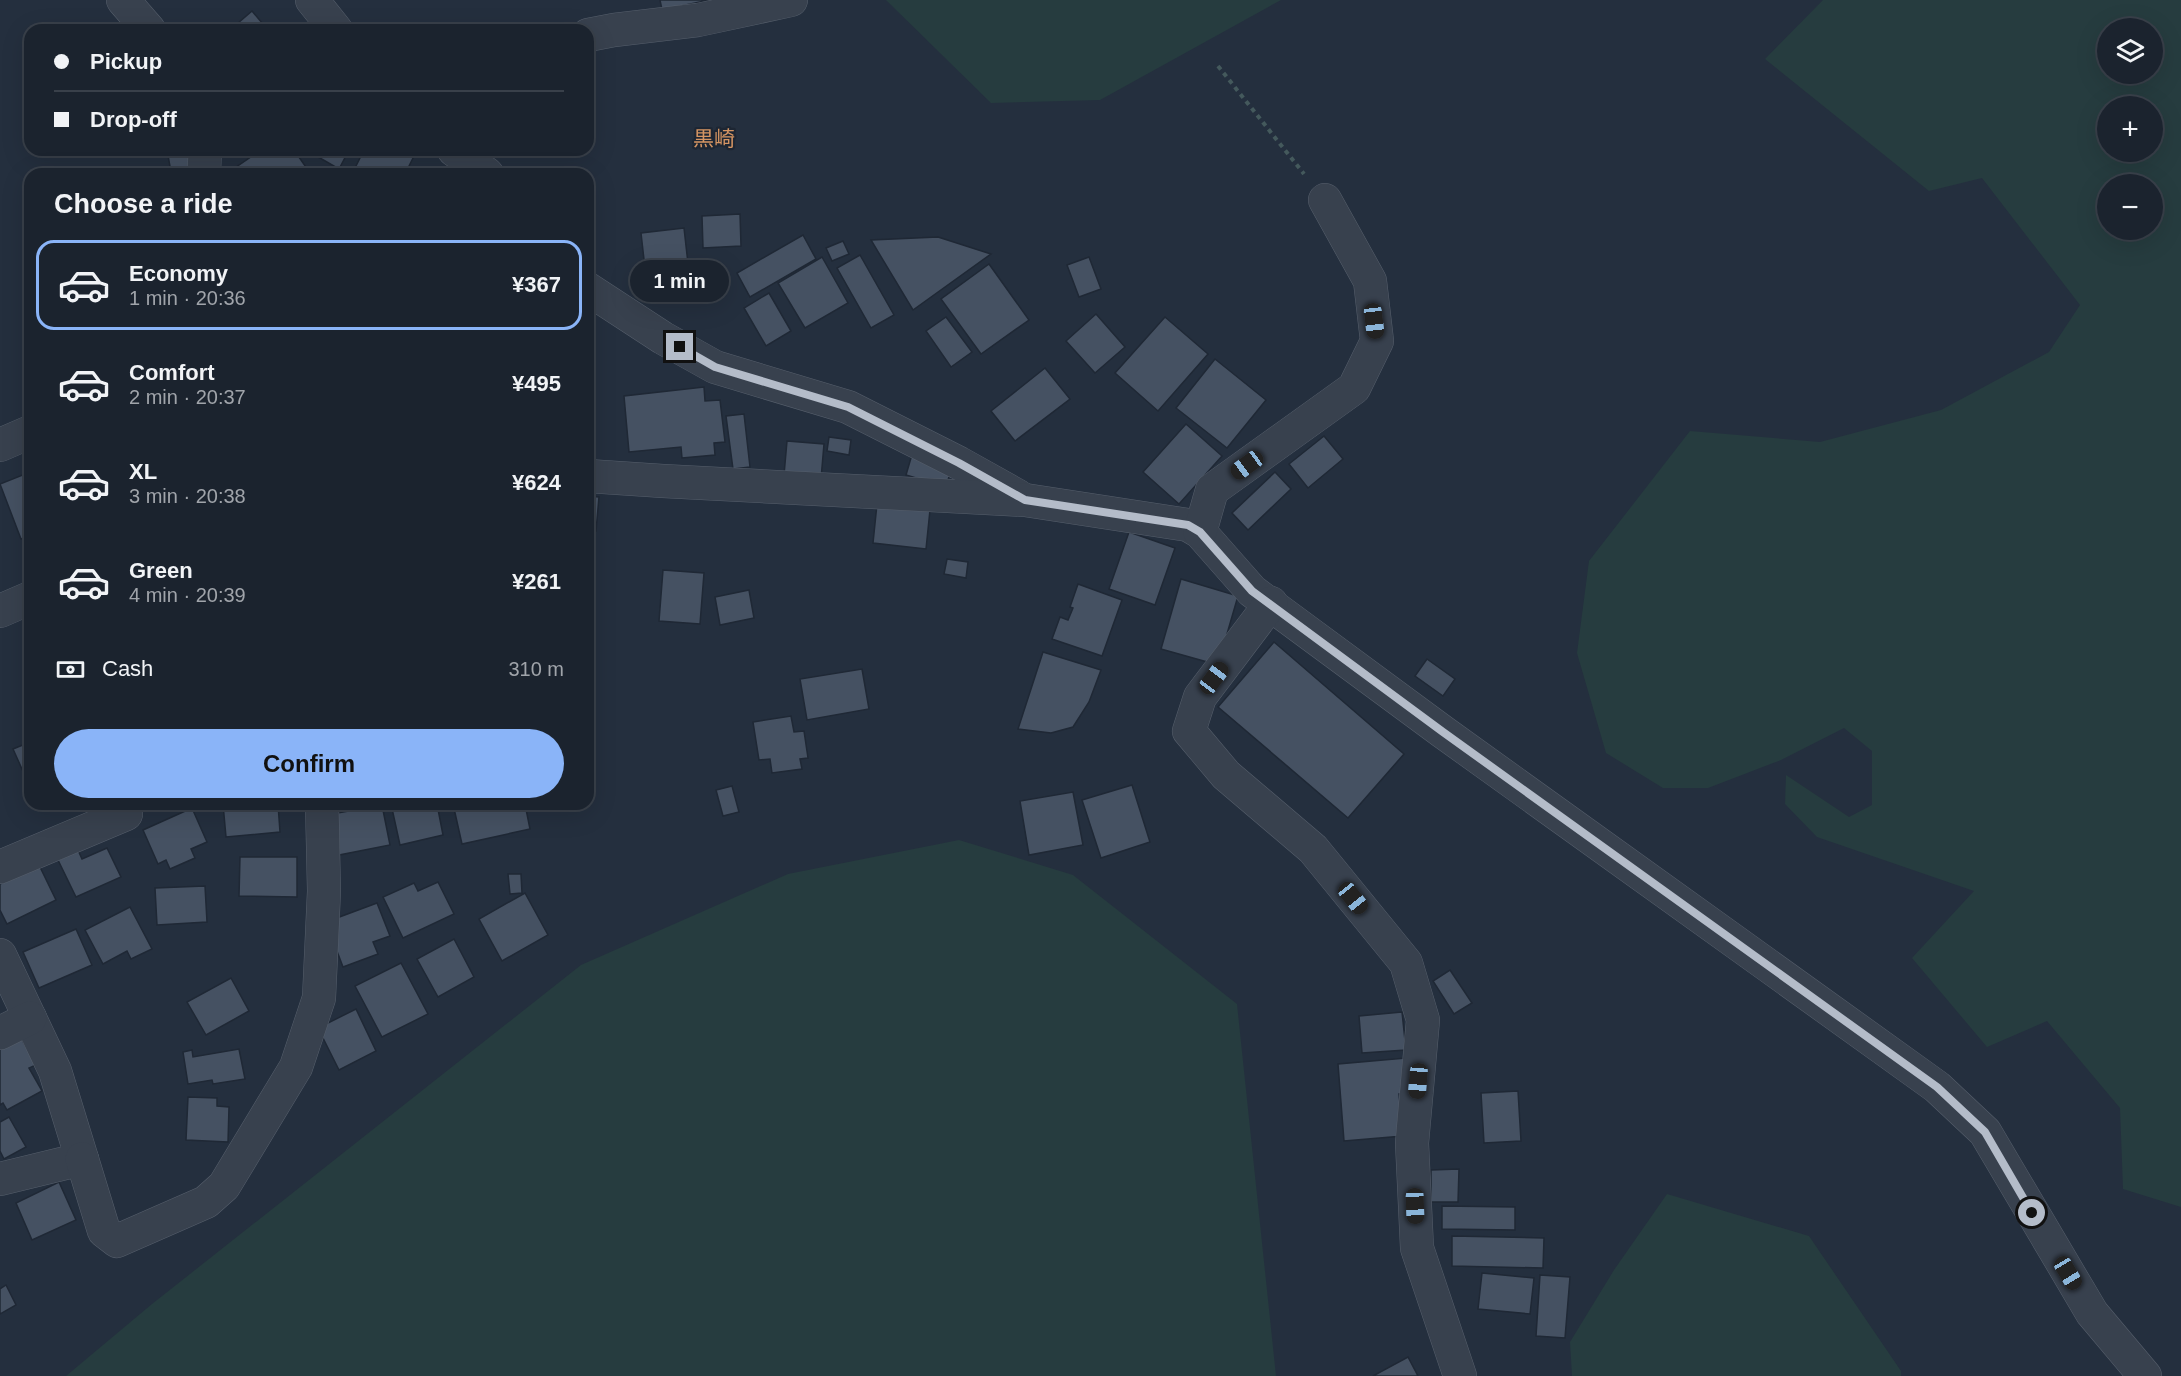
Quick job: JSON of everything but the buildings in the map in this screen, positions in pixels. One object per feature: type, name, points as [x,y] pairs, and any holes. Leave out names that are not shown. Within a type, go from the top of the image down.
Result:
[{"type":"street","points":[[123,0],[144,24]]},
{"type":"street","points":[[312,0],[331,24]]},
{"type":"street","points":[[594,34],[698,20],[791,0]]},
{"type":"street","points":[[1200,532],[1212,490],[1354,388],[1377,341],[1370,281],[1325,200]]},
{"type":"street","points":[[594,293],[663,338],[715,367],[848,407],[959,463],[1025,500]]},
{"type":"street","points":[[0,445],[24,435]]},
{"type":"street","points":[[594,476],[1025,500],[1188,525],[1200,532],[1252,591],[1443,732],[1937,1087],[1985,1132],[2092,1313],[2145,1376]]},
{"type":"street","points":[[0,611],[24,601]]},
{"type":"street","points":[[1271,603],[1200,697],[1189,731],[1226,775],[1313,849],[1406,963],[1423,1020],[1412,1143],[1417,1248],[1460,1376]]},
{"type":"street","points":[[0,867],[126,814],[124,810]]},
{"type":"street","points":[[0,955],[55,1071],[104,1231],[117,1241],[206,1203],[224,1186],[296,1067],[319,998],[324,891],[322,810]]},
{"type":"street","points":[[0,1032],[30,1018]]},
{"type":"street","points":[[0,1179],[82,1159]]},
{"type":"path","points":[[1218,66],[1325,200]]},
{"type":"green space","points":[[886,0],[1281,0],[1100,100],[991,103]]},
{"type":"green space","points":[[1823,0],[2181,0],[2181,1207],[2123,1189],[2120,1108],[2047,1021],[1987,1047],[1912,958],[1974,891],[1817,837],[1785,804],[1786,775],[1849,817],[1872,805],[1872,751],[1844,728],[1781,760],[1708,788],[1663,788],[1606,753],[1577,653],[1589,561],[1690,431],[1820,442],[1941,410],[2049,352],[2080,305],[1982,178],[1929,191],[1765,59]]},
{"type":"green space","points":[[959,840],[1073,875],[1237,1004],[1276,1376],[66,1376],[152,1304],[581,965],[788,874]]},
{"type":"green space","points":[[1667,1194],[1809,1236],[1901,1371],[1901,1376],[1572,1376],[1570,1342],[1614,1270]]},
{"type":"district","name":"黒崎","points":[[714,139]]},
{"type":"route","points":[[680,347],[715,367],[848,407],[959,463],[1025,500],[1188,525],[1200,532],[1252,591],[1443,732],[1937,1087],[1985,1132],[2032,1213]]}]
